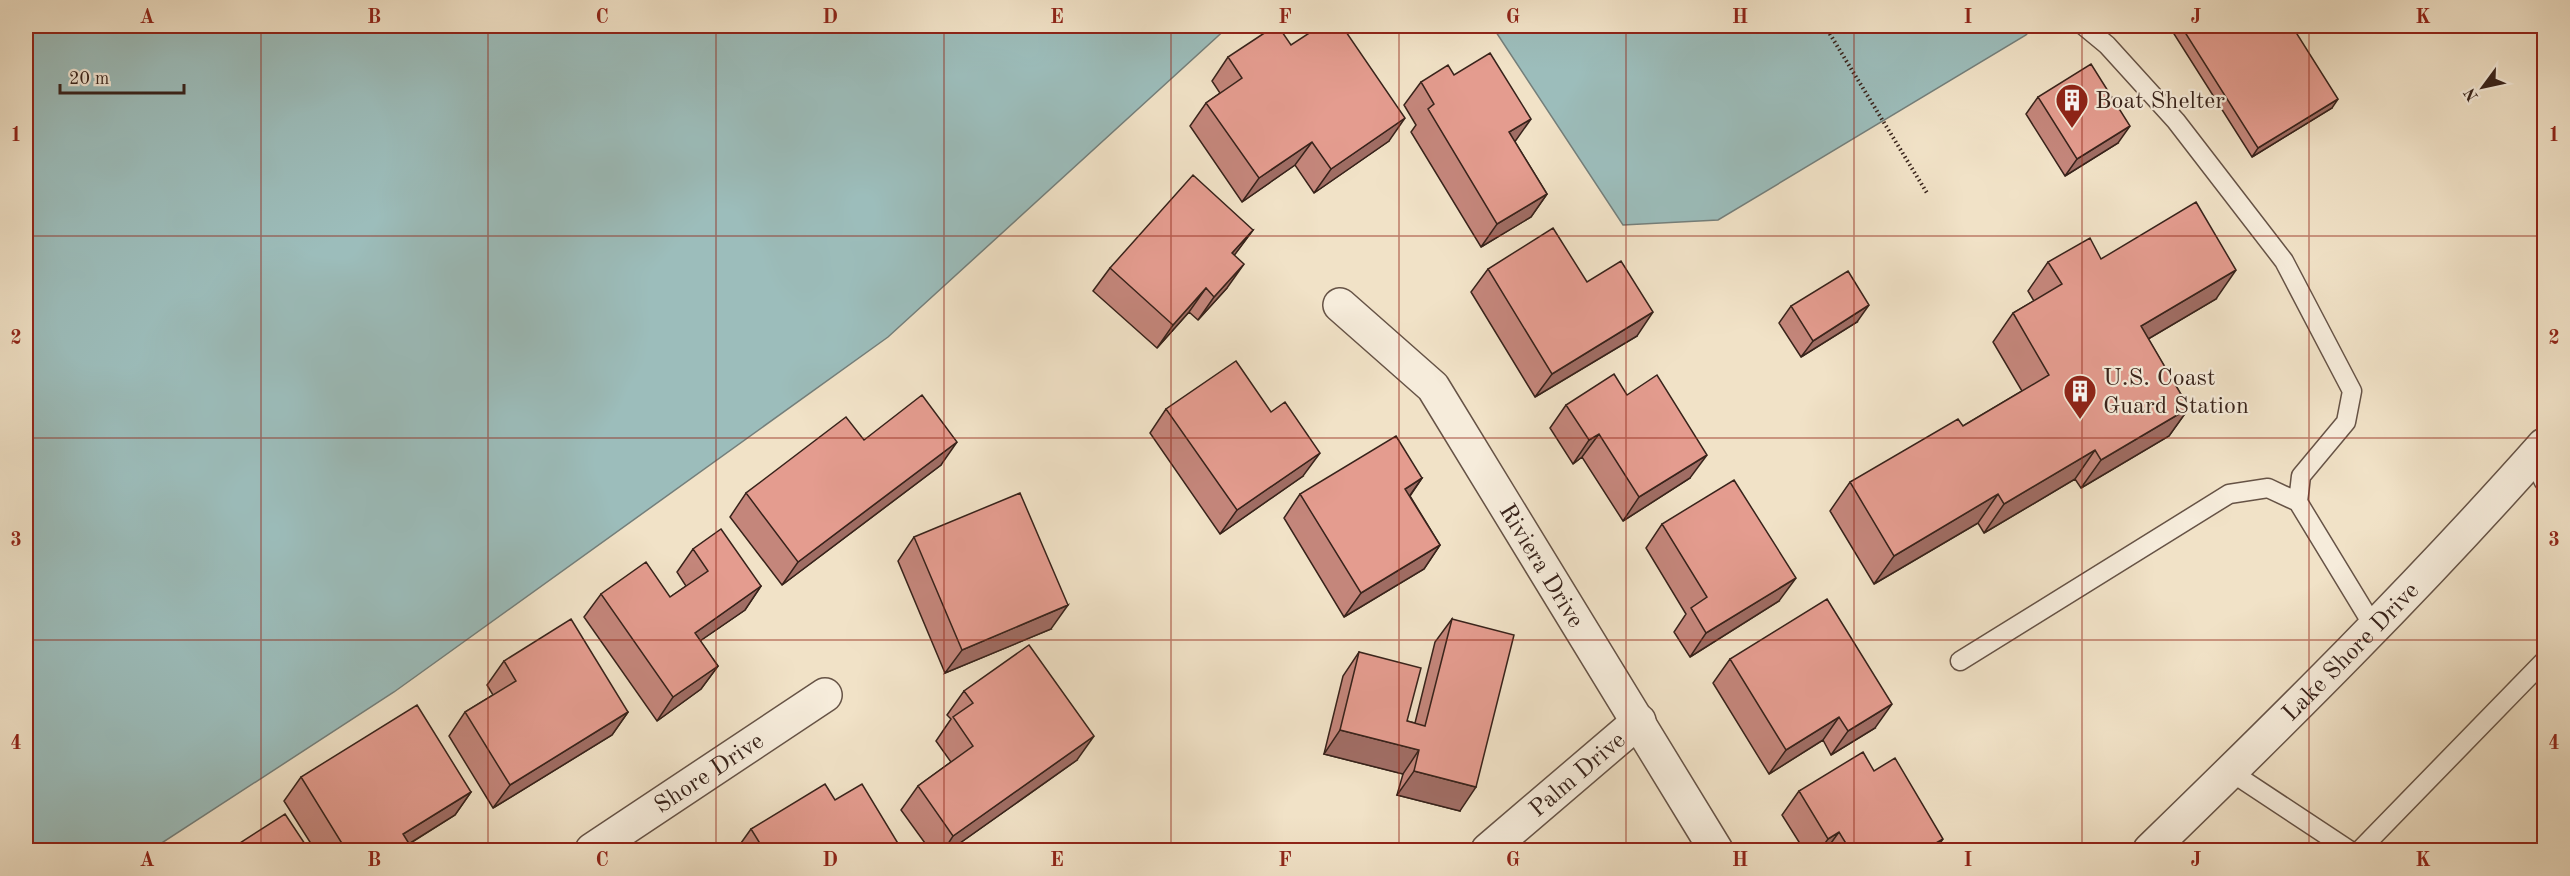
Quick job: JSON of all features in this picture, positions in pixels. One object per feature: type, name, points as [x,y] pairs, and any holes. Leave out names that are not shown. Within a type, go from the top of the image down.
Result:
[{"type":"street","name":"Riviera Drive","points":[[1340,305],[1433,387],[1716,850]]},
{"type":"street","name":"Lake Shore Drive","points":[[2150,850],[2307,698],[2491,506],[2540,462]]},
{"type":"street","name":"Shore Drive","points":[[592,850],[825,695]]},
{"type":"street","name":"Palm Drive","points":[[1488,850],[1639,721]]},
{"type":"lane","points":[[2084,26],[2107,45],[2176,121],[2284,261],[2352,391],[2346,422],[2301,476],[2298,502]]},
{"type":"lane","points":[[1960,661],[2229,494],[2268,488],[2298,502],[2374,627]]},
{"type":"lane","points":[[2360,850],[2544,661]]},
{"type":"lane","points":[[2231,772],[2349,850]]},
{"type":"path","points":[[1825,26],[1927,193]]},
{"type":"water","points":[[26,26],[1229,26],[888,337],[394,692],[151,850],[26,850]]},
{"type":"water","points":[[1492,26],[2034,26],[2026,35],[1718,220],[1623,225]]},
{"type":"building","points":[[1278,26],[1291,45],[1320,26],[1342,26],[1405,118],[1331,169],[1312,142],[1259,178],[1206,103],[1242,78],[1228,57]]},
{"type":"building","points":[[2181,26],[2292,26],[2338,99],[2258,148]]},
{"type":"building","points":[[1490,53],[1531,119],[1509,132],[1547,194],[1497,224],[1428,109],[1434,104],[1421,82],[1448,65],[1454,75]]},
{"type":"building","name":"Boat Shelter","points":[[2091,64],[2130,126],[2077,159],[2038,97]]},
{"type":"building","points":[[1193,175],[1253,230],[1232,253],[1244,264],[1214,297],[1206,288],[1173,325],[1110,268]]},
{"type":"building","name":"U.S. Coast Guard Station","points":[[2196,202],[2236,270],[2141,326],[2189,408],[2101,460],[2095,450],[2004,504],[1998,494],[1894,556],[1850,482],[1958,419],[1963,426],[2049,375],[2013,313],[2062,284],[2048,262],[2090,238],[2101,259]]},
{"type":"building","points":[[1553,228],[1587,282],[1621,261],[1653,312],[1552,374],[1488,269]]},
{"type":"building","points":[[1848,271],[1869,305],[1813,341],[1791,306]]},
{"type":"building","points":[[1236,361],[1271,412],[1285,402],[1320,453],[1237,510],[1166,409]]},
{"type":"building","points":[[1614,374],[1627,395],[1657,375],[1707,455],[1639,497],[1599,434],[1589,440],[1566,405]]},
{"type":"building","points":[[922,395],[957,442],[798,562],[746,493],[846,417],[864,440]]},
{"type":"building","points":[[1396,436],[1422,478],[1405,489],[1440,545],[1361,593],[1300,494]]},
{"type":"building","points":[[1734,480],[1796,578],[1706,633],[1691,608],[1707,597],[1662,524]]},
{"type":"building","points":[[1020,493],[1068,605],[962,650],[914,537]]},
{"type":"building","points":[[721,529],[761,586],[695,633],[718,666],[673,697],[601,594],[646,562],[670,597],[708,571],[693,549]]},
{"type":"building","points":[[1827,599],[1892,704],[1848,731],[1839,717],[1786,750],[1730,659]]},
{"type":"building","points":[[571,619],[628,712],[510,785],[465,712],[516,681],[504,661]]},
{"type":"building","points":[[1452,619],[1514,635],[1476,787],[1414,771],[1419,750],[1340,730],[1359,652],[1421,668],[1407,721],[1425,726]]},
{"type":"building","points":[[1029,645],[1094,736],[953,836],[918,786],[973,746],[953,717],[973,703],[964,691]]},
{"type":"building","points":[[417,705],[471,792],[403,834],[413,850],[346,850],[301,777]]},
{"type":"building","points":[[1863,752],[1874,771],[1895,758],[1943,839],[1924,850],[1850,850],[1839,832],[1828,839],[1799,791]]},
{"type":"building","points":[[825,784],[835,800],[862,784],[902,850],[764,850],[751,829]]},
{"type":"building","points":[[285,814],[309,850],[229,850]]},
{"type":"place","name":"Boat Shelter","points":[[2072,129]]},
{"type":"place","name":"U.S. Coast Guard Station","points":[[2080,420]]}]
